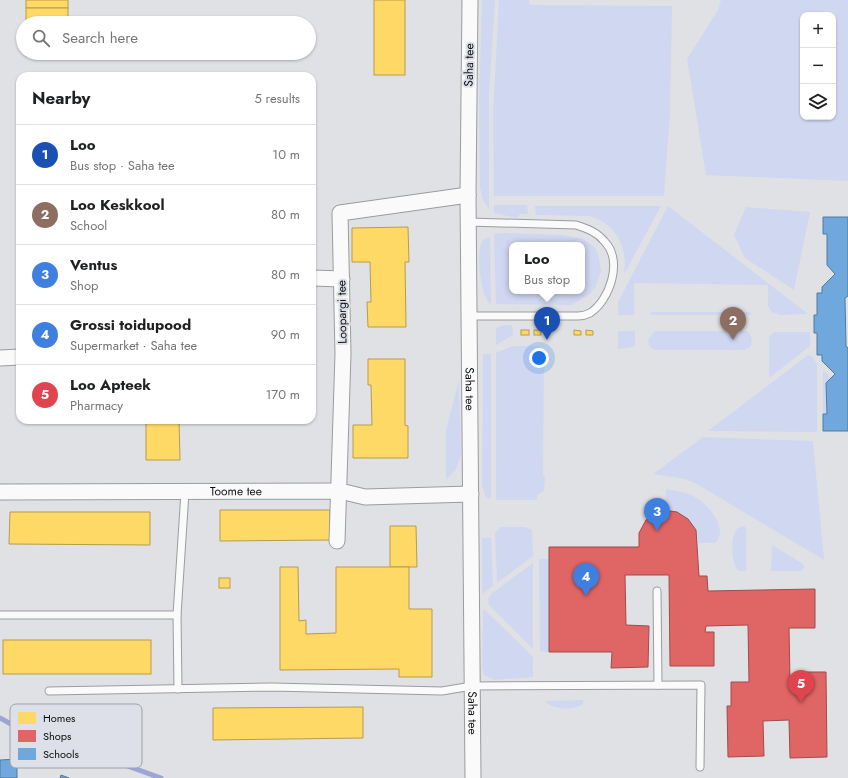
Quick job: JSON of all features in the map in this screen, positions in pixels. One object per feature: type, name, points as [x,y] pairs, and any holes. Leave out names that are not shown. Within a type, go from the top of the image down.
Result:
[{"type":"street","name":"Saha tee","points":[[470,0],[468,222],[473,778]]},
{"type":"street","name":"Loopargi tee","points":[[337,541],[340,491],[343,354],[340,213],[468,195]]},
{"type":"street","points":[[316,278],[342,279]]},
{"type":"street","points":[[0,358],[16,357]]},
{"type":"street","name":"Toome tee","points":[[0,492],[340,491],[365,497],[471,494]]},
{"type":"lane","points":[[468,222],[576,225],[592,230],[606,242],[612,256],[613,270],[611,283],[604,297],[588,314],[578,316],[469,316]]},
{"type":"lane","points":[[178,689],[177,614],[186,492]]},
{"type":"lane","points":[[657,592],[658,686]]},
{"type":"lane","points":[[0,615],[177,614]]},
{"type":"lane","points":[[49,691],[272,687],[442,691],[472,686],[701,685],[700,767]]},
{"type":"shaded area","points":[[482,0],[495,0],[489,95],[489,209],[483,200],[480,188],[479,102]]},
{"type":"shaded area","points":[[499,0],[529,0],[530,5],[672,6],[670,112],[664,196],[494,196],[493,113]]},
{"type":"shaded area","points":[[721,0],[848,0],[848,181],[706,175],[687,59],[718,10]]},
{"type":"shaded area","points":[[494,205],[527,205],[528,214],[520,214],[517,218],[494,213]]},
{"type":"shaded area","points":[[535,206],[661,206],[624,274],[625,264],[622,246],[613,230],[606,224],[589,216],[536,215]]},
{"type":"shaded area","points":[[668,206],[808,314],[780,315],[772,312],[768,306],[768,285],[634,283],[634,315],[618,315],[618,302]]},
{"type":"shaded area","points":[[746,207],[810,212],[794,290],[745,258],[734,235]]},
{"type":"shaded area","points":[[494,234],[563,235],[583,239],[596,250],[601,271],[596,286],[590,294],[571,305],[496,304]]},
{"type":"shaded area","points":[[490,237],[491,304],[487,300],[484,293],[479,264],[480,247],[482,242]]},
{"type":"shaded area","points":[[750,312],[752,314],[652,315],[650,313]]},
{"type":"shaded area","points":[[504,325],[512,325],[513,335],[496,345],[496,328]]},
{"type":"shaded area","points":[[618,331],[635,331],[635,345],[633,347],[618,349]]},
{"type":"shaded area","points":[[655,331],[747,331],[751,336],[752,342],[750,347],[744,350],[655,350],[650,347],[648,340]]},
{"type":"shaded area","points":[[774,332],[810,332],[810,346],[769,378],[769,337]]},
{"type":"shaded area","points":[[512,346],[539,346],[544,354],[543,475],[545,478],[544,491],[537,495],[537,500],[496,500],[496,353]]},
{"type":"shaded area","points":[[483,354],[491,354],[491,499],[486,497],[482,486]]},
{"type":"shaded area","points":[[808,355],[812,356],[817,364],[817,432],[708,431]]},
{"type":"shaded area","points":[[823,370],[831,378],[826,383],[827,414],[823,414]]},
{"type":"shaded area","points":[[459,380],[461,455],[456,469],[446,480],[446,430]]},
{"type":"shaded area","points":[[703,437],[813,441],[824,560],[695,483],[685,479],[653,474]]},
{"type":"shaded area","points":[[666,489],[690,494],[699,499],[710,510],[715,516],[720,530],[719,537],[715,543],[698,543],[692,524],[684,516],[672,511],[665,511]]},
{"type":"shaded area","points":[[744,526],[746,528],[746,571],[739,571],[734,562],[732,543],[735,532],[738,528]]},
{"type":"shaded area","points":[[500,527],[525,527],[532,530],[533,556],[497,583],[495,533]]},
{"type":"shaded area","points":[[482,538],[491,538],[493,586],[482,594]]},
{"type":"shaded area","points":[[772,545],[803,564],[804,568],[801,571],[771,571]]},
{"type":"shaded area","points":[[539,559],[549,559],[549,652],[540,651]]},
{"type":"shaded area","points":[[533,563],[533,649],[489,605],[488,599],[491,594]]},
{"type":"shaded area","points":[[483,608],[533,657],[533,677],[494,680],[484,675],[482,669]]},
{"type":"shaded area","points":[[583,700],[583,704],[574,708],[558,708],[545,701]]},
{"type":"building: Homes","points":[[26,0],[68,0],[68,8],[26,8]]},
{"type":"building: Homes","points":[[374,0],[405,0],[405,75],[374,75]]},
{"type":"building: Homes","points":[[26,8],[68,8],[68,16],[26,16]]},
{"type":"building: Homes","points":[[408,227],[409,262],[405,262],[406,327],[368,327],[367,302],[371,302],[370,262],[352,262],[352,228]]},
{"type":"building: Homes","points":[[521,330],[529,330],[529,335],[521,335]]},
{"type":"building: Homes","points":[[534,330],[541,330],[541,335],[534,335]]},
{"type":"building: Homes","points":[[574,330],[581,331],[581,335],[574,335]]},
{"type":"building: Homes","points":[[586,330],[593,331],[593,335],[586,335]]},
{"type":"building: Homes","points":[[368,359],[405,359],[405,425],[408,426],[408,458],[353,458],[353,425],[372,425],[371,385],[368,385]]},
{"type":"building: Homes","points":[[146,424],[179,424],[180,460],[146,460]]},
{"type":"building: Homes","points":[[220,510],[330,510],[330,540],[220,541]]},
{"type":"building: Homes","points":[[10,512],[150,512],[150,545],[9,544]]},
{"type":"building: Homes","points":[[390,526],[416,526],[417,567],[390,567]]},
{"type":"building: Homes","points":[[280,567],[298,567],[299,621],[306,620],[306,634],[336,633],[336,567],[409,567],[409,609],[432,609],[432,677],[399,677],[399,669],[280,670]]},
{"type":"building: Homes","points":[[219,578],[230,578],[230,588],[219,588]]},
{"type":"building: Homes","points":[[3,640],[151,640],[151,674],[3,674]]},
{"type":"building: Homes","points":[[363,707],[363,738],[213,740],[213,708]]},
{"type":"building: Shops","points":[[670,511],[677,512],[688,519],[696,530],[699,576],[707,576],[708,591],[815,589],[815,628],[789,628],[790,680],[800,680],[800,672],[826,672],[827,757],[790,758],[789,720],[763,721],[764,756],[728,757],[727,706],[731,706],[731,682],[749,682],[748,625],[706,626],[705,632],[714,632],[714,666],[670,666],[669,575],[625,575],[626,625],[649,626],[648,667],[611,668],[612,652],[549,652],[549,547],[639,547],[639,533],[646,520],[658,513]]},
{"type":"building: Schools","points":[[823,217],[848,217],[848,296],[845,298],[846,346],[848,348],[848,431],[823,431],[823,414],[827,414],[826,383],[835,374],[822,361],[822,355],[817,355],[817,333],[814,333],[814,315],[817,315],[817,293],[822,293],[822,287],[835,274],[827,265],[827,234],[823,234]]},
{"type":"building: Schools","points":[[10,759],[10,768],[17,768],[17,778],[0,778],[0,760]]},
{"type":"building: Schools","points":[[61,775],[69,778],[60,778]]},
{"type":"waterway","points":[[0,718],[10,723]]},
{"type":"waterway","points":[[133,768],[161,778]]},
{"type":"place","name":"Loo","points":[[547,340]]},
{"type":"place","name":"Loo Keskkool","points":[[733,340]]},
{"type":"place","name":"Ventus","points":[[657,531]]},
{"type":"place","name":"Grossi toidupood","points":[[586,596]]},
{"type":"place","name":"Loo Apteek","points":[[801,703]]}]
